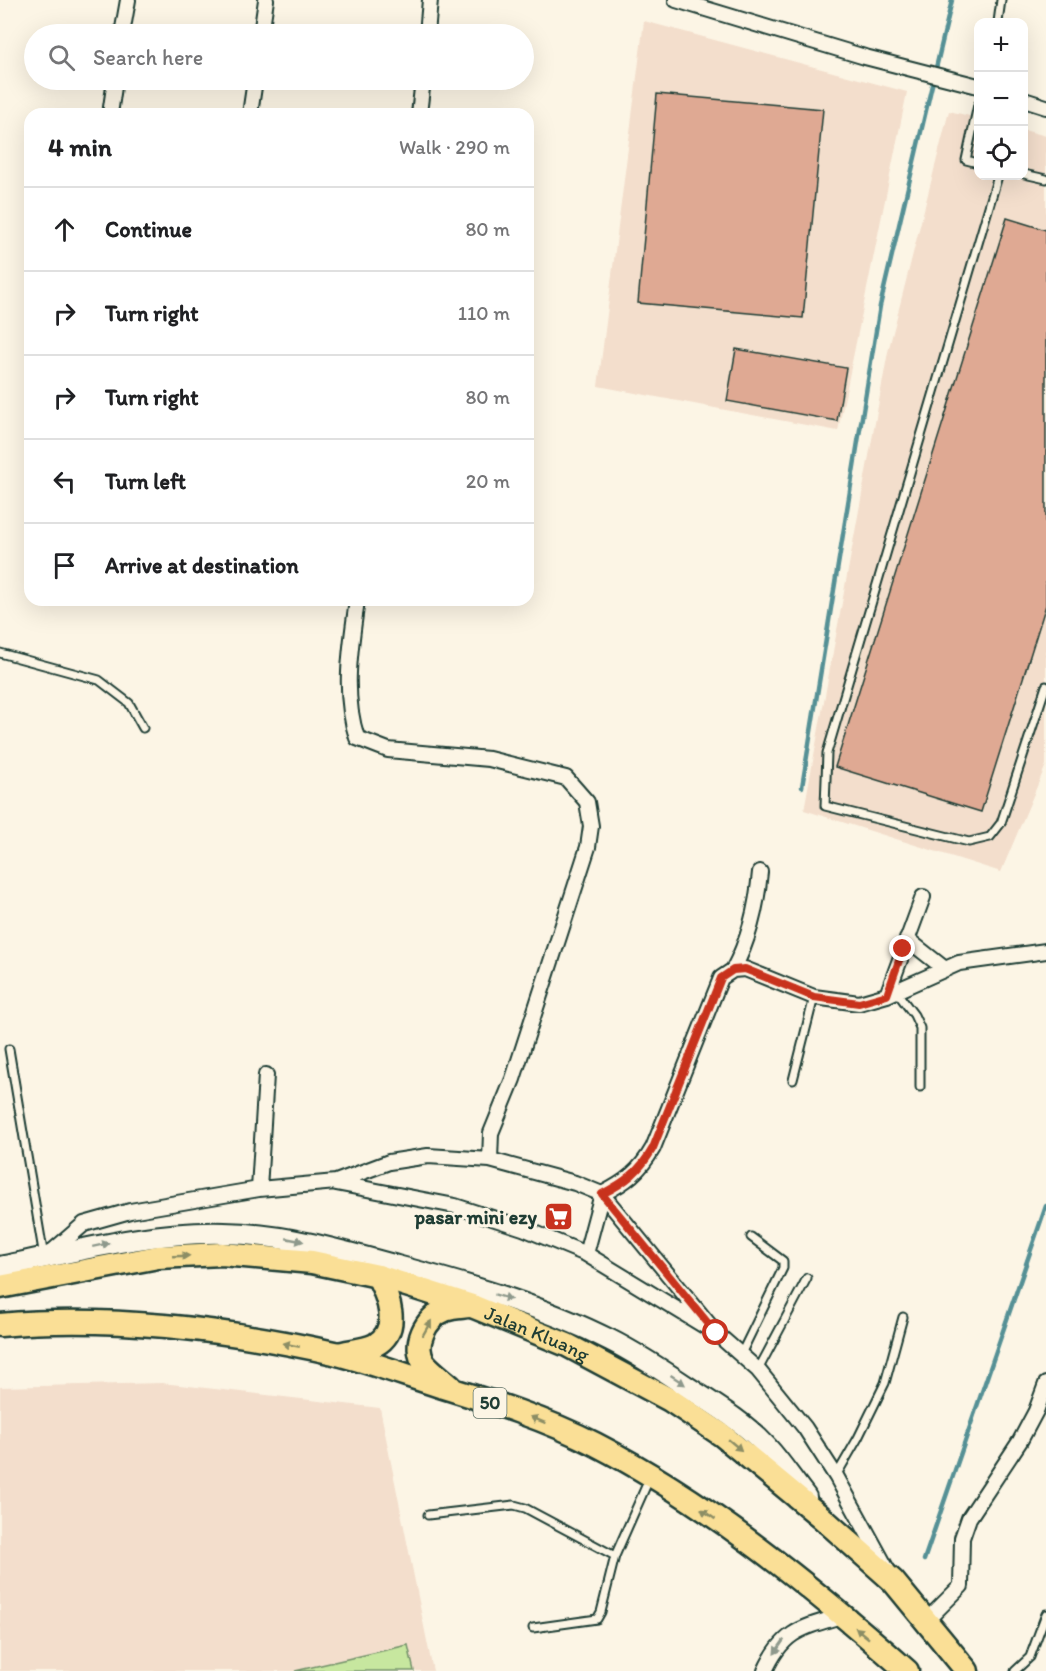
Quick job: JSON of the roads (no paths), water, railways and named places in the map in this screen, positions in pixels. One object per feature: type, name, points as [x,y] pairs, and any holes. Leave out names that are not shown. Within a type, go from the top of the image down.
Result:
[{"type":"highway","name":"Jalan Kluang","points":[[0,1287],[158,1257],[222,1254],[312,1262],[378,1276],[472,1306],[567,1345],[670,1400],[722,1435],[820,1516],[893,1581],[967,1671]]},
{"type":"highway","points":[[337,1354],[375,1345],[387,1334],[392,1316],[388,1297],[378,1276]]},
{"type":"highway","points":[[456,1391],[424,1363],[419,1347],[422,1333],[433,1318],[446,1310],[472,1306]]},
{"type":"highway","name":"50","points":[[0,1325],[154,1324],[249,1337],[337,1354],[533,1418],[593,1443],[651,1475],[775,1563],[907,1671]]},
{"type":"main road","points":[[0,1267],[106,1244],[175,1235],[266,1234],[323,1246],[430,1275],[539,1309],[610,1340],[645,1359],[734,1418],[767,1446],[820,1516]]},
{"type":"street","points":[[124,24],[128,0]]},
{"type":"street","points":[[262,24],[266,0]]},
{"type":"street","points":[[428,24],[430,0]]},
{"type":"street","points":[[676,0],[914,71],[974,85]]},
{"type":"street","points":[[111,108],[114,90]]},
{"type":"street","points":[[251,108],[254,90]]},
{"type":"street","points":[[420,108],[422,90]]},
{"type":"street","points":[[1028,102],[1046,107]]},
{"type":"street","points":[[356,606],[348,674],[350,718],[357,738],[388,750],[489,759],[567,778],[587,802],[591,825],[588,848],[513,1079],[491,1133],[490,1160]]},
{"type":"street","points":[[586,1254],[602,1194],[625,1183],[641,1168],[647,1158],[721,978],[733,970],[743,952],[757,907],[760,872]]},
{"type":"street","points":[[891,993],[907,939],[923,897]]},
{"type":"street","points":[[907,939],[945,969]]},
{"type":"street","points":[[733,970],[745,969],[814,997],[859,1003],[891,993],[959,963],[1046,951]]},
{"type":"street","points":[[259,1189],[266,1075]]},
{"type":"street","points":[[44,1258],[84,1224],[130,1211],[259,1189],[336,1182],[389,1161],[428,1156],[490,1160],[575,1183],[602,1194],[716,1333]]},
{"type":"street","points":[[336,1182],[455,1206],[523,1228],[586,1254],[716,1333],[741,1353],[758,1371],[805,1428],[836,1476],[893,1581]]},
{"type":"street","points":[[926,1621],[961,1586],[962,1538],[969,1518],[1020,1441],[1036,1411],[1046,1384]]},
{"type":"street","points":[[765,1671],[786,1637],[804,1627],[841,1616]]},
{"type":"lane","points":[[999,18],[1001,0]]},
{"type":"lane","points":[[974,123],[966,160],[974,162]]},
{"type":"lane","points":[[1028,175],[1046,179]]},
{"type":"lane","points":[[997,180],[827,753],[825,806],[969,842],[990,837],[1001,823],[1046,686]]},
{"type":"lane","points":[[0,653],[99,680],[129,703],[143,728]]},
{"type":"lane","points":[[891,993],[914,1015],[920,1028],[920,1087]]},
{"type":"lane","points":[[793,1080],[814,997]]},
{"type":"lane","points":[[9,1049],[44,1258]]},
{"type":"lane","points":[[741,1353],[783,1268],[783,1261],[752,1237]]},
{"type":"lane","points":[[758,1371],[807,1278]]},
{"type":"lane","points":[[836,1476],[885,1383],[903,1317]]},
{"type":"lane","points":[[532,1628],[597,1619],[601,1612],[615,1556],[651,1475]]},
{"type":"lane","points":[[428,1515],[514,1506],[525,1508],[615,1556]]},
{"type":"lane","points":[[1015,1671],[1030,1657],[1046,1614]]},
{"type":"waterway","points":[[802,787],[880,306],[952,0]]},
{"type":"waterway","points":[[924,1560],[1046,1206]]},
{"type":"place","name":"pasar mini ezy","points":[[558,1217]]}]
